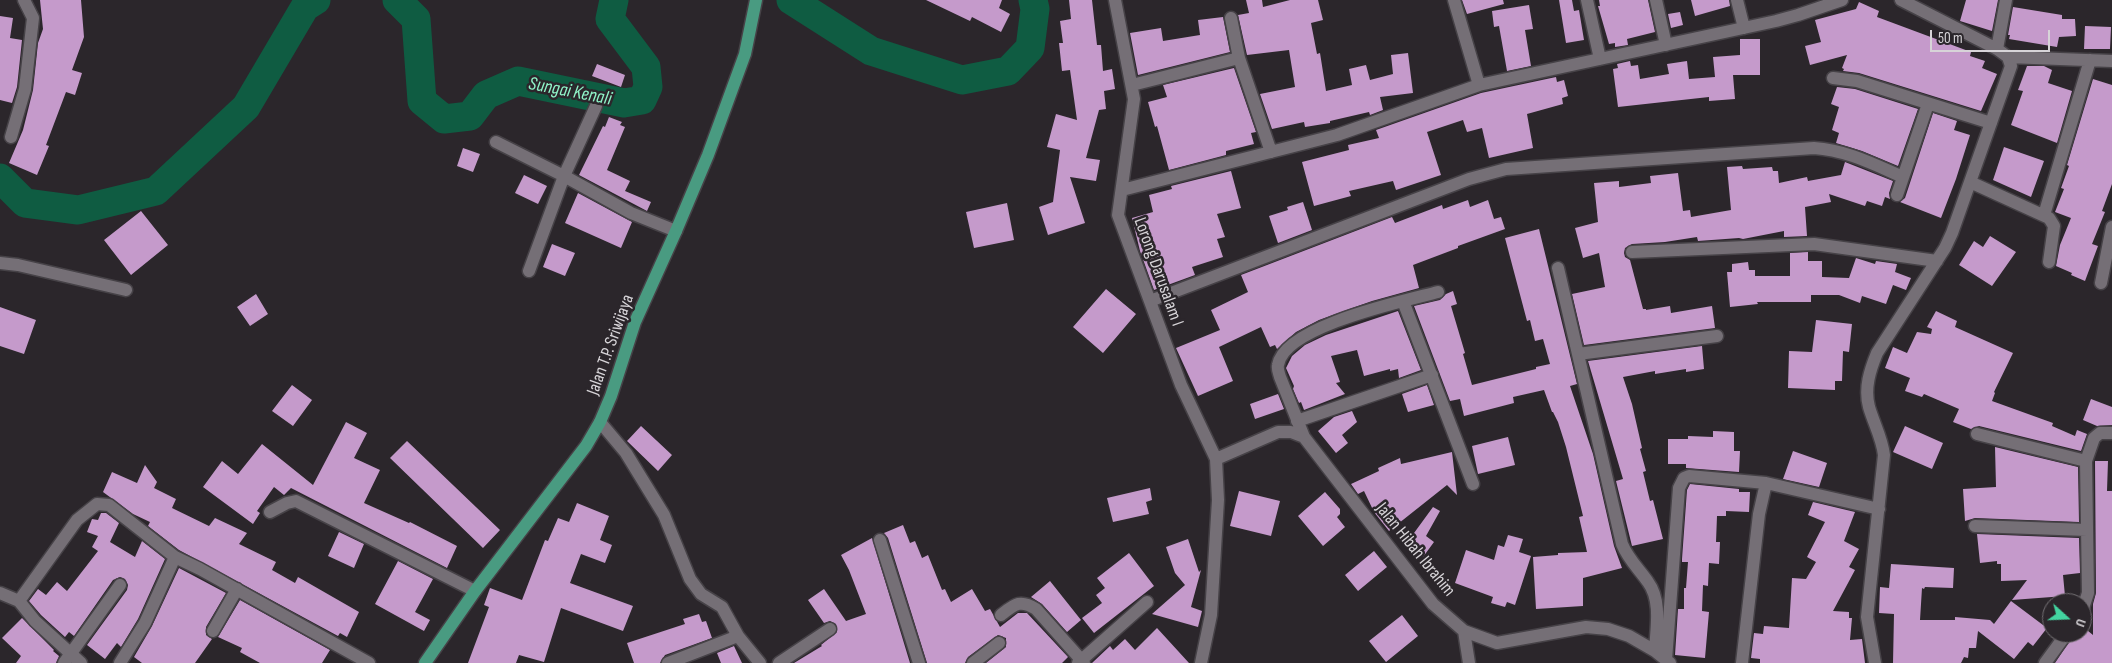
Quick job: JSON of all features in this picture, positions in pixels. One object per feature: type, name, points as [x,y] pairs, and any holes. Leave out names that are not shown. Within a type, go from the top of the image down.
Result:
[{"type":"main road","name":"Jalan T.P. Sriwijaya","points":[[425,663],[475,591],[586,446],[600,422],[611,396],[635,322],[708,155],[745,54],[756,0]]},
{"type":"street","points":[[11,137],[25,90],[33,18],[24,0]]},
{"type":"street","name":"Lorong Darusalam I","points":[[1115,0],[1134,99],[1118,215],[1181,385],[1216,459]]},
{"type":"street","points":[[1454,0],[1479,85]]},
{"type":"street","points":[[1587,0],[1600,59]]},
{"type":"street","points":[[1656,0],[1666,44]]},
{"type":"street","points":[[1737,0],[1744,28]]},
{"type":"street","points":[[1122,190],[1337,135],[1479,85],[1744,28],[1798,15],[1842,0]]},
{"type":"street","points":[[1901,0],[1997,49],[2008,57],[2112,61]]},
{"type":"street","points":[[1997,49],[2006,0]]},
{"type":"street","points":[[1231,18],[1238,58],[1271,152]]},
{"type":"street","points":[[1875,663],[1867,617],[1884,456],[1883,442],[1869,406],[1867,391],[1870,370],[1877,354],[1937,261],[1952,233],[2010,66],[2008,57]]},
{"type":"street","points":[[1132,85],[1238,58]]},
{"type":"street","points":[[2044,215],[2090,60]]},
{"type":"street","points":[[1833,78],[1857,81],[1991,123]]},
{"type":"street","points":[[1897,195],[1928,104]]},
{"type":"street","points":[[529,270],[564,176],[596,106]]},
{"type":"street","points":[[496,142],[564,176],[605,201],[676,231]]},
{"type":"street","points":[[1150,301],[1469,179],[1506,169],[1814,148],[1834,149],[1903,177]]},
{"type":"street","points":[[1970,182],[2044,215],[2052,221],[2054,226],[2049,262]]},
{"type":"street","points":[[2101,283],[2112,227]]},
{"type":"street","points":[[1632,252],[1814,244],[1937,261]]},
{"type":"street","points":[[0,264],[18,264],[126,290]]},
{"type":"street","points":[[1558,268],[1622,544],[1626,554],[1649,583],[1657,601],[1655,651]]},
{"type":"street","name":"Jalan Hibah Ibrahim","points":[[1438,292],[1339,320],[1307,334],[1281,356],[1277,366],[1280,377],[1304,437],[1433,604],[1464,631],[1497,643],[1586,628],[1608,629],[1629,636],[1655,651],[1668,662]]},
{"type":"street","points":[[1403,301],[1473,484]]},
{"type":"street","points":[[1578,354],[1717,336]]},
{"type":"street","points":[[1297,421],[1432,375]]},
{"type":"street","points":[[600,422],[626,452],[664,515],[690,579],[701,594],[722,607],[738,636],[760,663]]},
{"type":"street","points":[[1201,663],[1211,615],[1218,500],[1216,459],[1278,432],[1291,432],[1304,437]]},
{"type":"street","points":[[2088,593],[2086,461],[2094,438],[2100,433],[2112,434]]},
{"type":"street","points":[[1977,434],[2086,461]]},
{"type":"street","points":[[1668,662],[1679,488],[1684,478],[1689,476],[1766,483],[1879,509]]},
{"type":"street","points":[[1742,663],[1759,514],[1766,483]]},
{"type":"street","points":[[270,512],[286,503],[296,501],[475,591]]},
{"type":"street","points":[[20,601],[77,520],[97,504],[109,505],[175,557],[368,663]]},
{"type":"street","points":[[1975,526],[2087,530]]},
{"type":"street","points":[[880,540],[919,663]]},
{"type":"street","points":[[120,663],[145,623],[175,557]]},
{"type":"street","points":[[67,659],[120,585]]},
{"type":"street","points":[[213,632],[237,590]]},
{"type":"street","points":[[0,593],[20,601],[67,659],[81,663]]},
{"type":"street","points":[[1001,615],[1014,605],[1029,604],[1036,609],[1081,662],[1147,602]]},
{"type":"street","points":[[779,663],[830,629]]},
{"type":"street","points":[[1464,631],[1469,663]]},
{"type":"street","points":[[668,663],[738,636]]},
{"type":"street","points":[[973,663],[999,643]]},
{"type":"street","points":[[2045,663],[2060,643]]},
{"type":"building","points":[[40,0],[81,0],[84,37],[72,70],[82,73],[75,95],[66,92],[46,145],[49,146],[37,175],[9,163],[23,130],[33,90],[38,43],[43,29]]},
{"type":"building","points":[[926,0],[1002,0],[999,8],[1010,14],[1001,32],[972,17],[970,21]]},
{"type":"building","points":[[1069,0],[1092,0],[1097,45],[1101,45],[1103,71],[1112,69],[1115,89],[1104,91],[1106,109],[1099,110],[1086,158],[1100,160],[1096,181],[1070,177],[1085,223],[1048,235],[1039,207],[1053,202],[1060,150],[1047,147],[1056,114],[1077,120],[1070,70],[1062,71],[1059,43],[1063,43],[1060,21],[1071,19]]},
{"type":"building","points":[[1246,0],[1262,0],[1263,7],[1290,0],[1318,0],[1323,20],[1311,23],[1317,54],[1320,53],[1326,91],[1352,85],[1349,69],[1366,65],[1370,80],[1393,74],[1391,55],[1408,53],[1413,93],[1380,97],[1383,110],[1370,115],[1369,112],[1330,121],[1330,123],[1305,127],[1304,122],[1272,129],[1260,94],[1295,87],[1289,50],[1247,55],[1238,15],[1249,13]]},
{"type":"building","points":[[1462,0],[1503,0],[1504,4],[1467,14]]},
{"type":"building","points":[[1559,0],[1572,0],[1574,11],[1579,10],[1584,40],[1566,43]]},
{"type":"building","points":[[1599,0],[1648,0],[1655,32],[1627,39],[1628,45],[1615,47],[1615,43],[1609,44],[1598,6],[1600,6]]},
{"type":"building","points":[[1691,0],[1729,0],[1730,6],[1695,16]]},
{"type":"building","points":[[1966,0],[1998,0],[1992,31],[1960,21]]},
{"type":"building","points":[[1859,2],[1879,11],[1877,17],[1971,52],[1970,56],[1985,61],[1982,68],[1997,74],[1981,111],[1859,73],[1843,71],[1844,69],[1842,68],[1847,55],[1810,65],[1805,46],[1821,42],[1815,20],[1856,9]]},
{"type":"building","points":[[1529,5],[1533,29],[1525,30],[1531,66],[1507,71],[1499,26],[1494,27],[1492,11]]},
{"type":"building","points":[[2013,7],[2062,15],[2062,19],[2075,19],[2076,36],[2059,37],[2057,47],[2009,39]]},
{"type":"building","points":[[1680,12],[1683,25],[1671,28],[1668,14]]},
{"type":"building","points":[[0,16],[13,18],[10,38],[22,40],[17,87],[12,103],[0,100]]},
{"type":"building","points":[[1223,17],[1230,52],[1138,75],[1130,33],[1161,28],[1163,41],[1200,35],[1198,20]]},
{"type":"building","points":[[2085,26],[2111,27],[2110,49],[2084,49]]},
{"type":"building","points":[[1740,39],[1760,39],[1760,75],[1733,75],[1735,99],[1709,101],[1709,97],[1618,107],[1613,69],[1618,68],[1617,64],[1630,61],[1631,66],[1638,65],[1640,79],[1669,74],[1667,64],[1687,61],[1689,79],[1715,77],[1713,57],[1740,55]]},
{"type":"building","points":[[597,64],[625,75],[621,87],[592,76]]},
{"type":"building","points":[[2027,66],[2044,66],[2052,70],[2048,83],[2072,91],[2057,143],[2011,125],[2023,91],[2018,90]]},
{"type":"building","points":[[1234,68],[1256,132],[1251,133],[1254,144],[1226,151],[1226,155],[1169,170],[1157,126],[1155,127],[1148,102],[1167,97],[1163,85]]},
{"type":"building","points":[[1556,77],[1557,82],[1564,80],[1568,96],[1562,98],[1563,104],[1527,114],[1533,148],[1489,158],[1482,128],[1467,132],[1463,120],[1427,132],[1441,175],[1396,190],[1393,181],[1349,191],[1351,196],[1314,206],[1302,162],[1349,150],[1348,145],[1379,138],[1376,130],[1481,93]]},
{"type":"building","points":[[2093,79],[2112,85],[2112,184],[2102,211],[2105,212],[2092,244],[2098,246],[2085,281],[2056,266],[2060,245],[2071,218],[2055,212],[2064,189],[2061,188],[2069,166],[2067,165]]},
{"type":"building","points":[[1837,87],[1855,89],[1918,109],[1898,166],[1862,151],[1836,143],[1839,133],[1832,130],[1839,107],[1831,104]]},
{"type":"building","points":[[1933,113],[1957,121],[1954,130],[1970,135],[1941,218],[1900,202],[1905,198]]},
{"type":"building","points":[[609,117],[622,122],[620,125],[625,127],[607,170],[630,181],[625,191],[651,202],[647,211],[579,175]]},
{"type":"building","points":[[2004,147],[2044,161],[2031,197],[1993,180]]},
{"type":"building","points":[[463,148],[480,154],[473,172],[457,166]]},
{"type":"building","points":[[1845,162],[1893,181],[1889,193],[1890,199],[1885,197],[1882,206],[1867,201],[1865,206],[1829,194],[1831,202],[1805,207],[1807,236],[1784,237],[1784,231],[1743,239],[1698,241],[1697,237],[1665,242],[1632,244],[1625,248],[1625,257],[1630,260],[1643,309],[1670,306],[1671,313],[1712,306],[1715,328],[1584,345],[1572,294],[1605,287],[1599,253],[1583,258],[1575,228],[1598,222],[1594,183],[1619,181],[1619,187],[1651,183],[1650,176],[1678,173],[1683,211],[1690,210],[1691,217],[1731,210],[1727,167],[1742,166],[1743,169],[1772,167],[1773,171],[1778,171],[1779,183],[1807,177],[1808,181],[1841,175]]},
{"type":"building","points":[[1231,171],[1241,208],[1217,214],[1225,237],[1217,239],[1223,257],[1192,267],[1195,275],[1154,290],[1140,251],[1132,218],[1153,212],[1149,195],[1172,189],[1171,186]]},
{"type":"building","points":[[524,175],[547,186],[538,204],[515,193]]},
{"type":"building","points":[[578,193],[632,222],[621,248],[565,223]]},
{"type":"building","points":[[1468,200],[1470,207],[1488,200],[1494,219],[1501,217],[1505,229],[1413,265],[1419,288],[1372,301],[1319,320],[1296,332],[1277,349],[1275,345],[1270,347],[1261,327],[1219,347],[1233,381],[1198,396],[1176,348],[1220,330],[1211,310],[1248,292],[1241,275],[1392,217],[1395,223],[1442,205],[1443,209]]},
{"type":"building","points":[[1303,202],[1312,230],[1278,243],[1269,216],[1288,210],[1287,207]]},
{"type":"building","points":[[1007,203],[1014,240],[974,248],[966,212]]},
{"type":"building","points":[[141,211],[168,245],[131,275],[104,240]]},
{"type":"building","points":[[1539,229],[1577,384],[1570,386],[1593,454],[1614,546],[1622,568],[1583,578],[1583,606],[1536,609],[1533,557],[1558,555],[1558,553],[1587,552],[1579,517],[1583,516],[1558,422],[1544,390],[1513,397],[1514,403],[1464,416],[1460,399],[1450,401],[1414,306],[1440,300],[1446,294],[1453,291],[1457,304],[1451,306],[1472,385],[1550,364],[1543,339],[1535,341],[1530,320],[1527,321],[1505,238]]},
{"type":"building","points":[[1990,236],[2016,252],[1992,286],[1959,265],[1974,241],[1983,247]]},
{"type":"building","points":[[552,244],[575,253],[565,276],[543,267]]},
{"type":"building","points":[[1808,252],[1808,261],[1822,261],[1822,277],[1849,278],[1856,258],[1875,264],[1876,261],[1897,264],[1895,272],[1911,278],[1906,290],[1893,285],[1886,304],[1862,296],[1860,303],[1839,295],[1811,295],[1811,302],[1757,302],[1758,304],[1730,307],[1727,272],[1732,272],[1732,264],[1748,262],[1749,270],[1755,270],[1755,276],[1790,276],[1790,253]]},
{"type":"building","points":[[1106,289],[1136,314],[1103,353],[1073,327]]},
{"type":"building","points":[[256,294],[268,314],[250,326],[237,307]]},
{"type":"building","points":[[0,307],[36,320],[24,354],[0,346]]},
{"type":"building","points":[[1398,311],[1421,370],[1399,378],[1398,369],[1390,371],[1390,369],[1364,376],[1357,350],[1331,356],[1340,382],[1336,383],[1345,394],[1304,410],[1293,389],[1294,386],[1286,368],[1292,356],[1305,345],[1326,335]]},
{"type":"building","points":[[1936,311],[1957,321],[1955,327],[2013,353],[1994,392],[1992,401],[2053,423],[2052,426],[2075,436],[2077,430],[2087,434],[2081,451],[1979,426],[1971,429],[1953,422],[1959,409],[1924,394],[1922,397],[1905,391],[1910,378],[1885,368],[1893,347],[1907,353],[1917,332],[1931,334],[1932,329],[1927,327]]},
{"type":"building","points":[[1816,320],[1852,324],[1849,352],[1843,351],[1842,381],[1835,381],[1835,390],[1788,388],[1789,351],[1812,352]]},
{"type":"building","points":[[1702,346],[1704,369],[1686,372],[1686,369],[1655,374],[1655,371],[1623,377],[1632,404],[1642,448],[1640,449],[1646,471],[1643,472],[1650,501],[1653,500],[1663,539],[1632,546],[1616,481],[1623,479],[1588,361]]},
{"type":"building","points":[[292,385],[312,400],[293,426],[272,411]]},
{"type":"building","points":[[1427,385],[1434,405],[1408,412],[1402,394]]},
{"type":"building","points":[[1278,394],[1284,409],[1255,419],[1250,404]]},
{"type":"building","points":[[2091,399],[2112,407],[2112,425],[2097,426],[2083,420]]},
{"type":"building","points":[[1352,411],[1357,422],[1342,435],[1348,443],[1336,453],[1318,431],[1334,417]]},
{"type":"building","points":[[346,422],[367,433],[354,458],[380,470],[364,503],[410,522],[457,546],[447,568],[291,488],[284,495],[274,487],[257,511],[260,513],[253,524],[203,487],[222,461],[238,474],[262,444],[313,485]]},
{"type":"building","points":[[641,426],[672,455],[658,471],[627,441]]},
{"type":"building","points":[[1905,426],[1943,443],[1932,469],[1893,452]]},
{"type":"building","points":[[1713,431],[1734,432],[1734,451],[1740,451],[1739,472],[1686,468],[1686,464],[1668,464],[1668,439],[1688,439],[1688,436],[1713,437]]},
{"type":"building","points":[[1508,437],[1515,465],[1478,474],[1472,446]]},
{"type":"building","points":[[407,441],[500,530],[483,548],[390,458]]},
{"type":"building","points":[[1995,447],[2078,467],[2079,522],[1975,518],[1965,521],[1963,489],[1996,487]]},
{"type":"building","points":[[1793,451],[1827,463],[1819,487],[1783,479]]},
{"type":"building","points":[[1452,452],[1457,495],[1447,485],[1389,531],[1374,512],[1364,491],[1358,494],[1351,484],[1379,471],[1378,468],[1400,458],[1401,464]]},
{"type":"building","points":[[2095,461],[2108,461],[2107,491],[2112,491],[2112,663],[2055,663],[2068,643],[2092,643],[2093,604],[2096,593]]},
{"type":"building","points":[[145,465],[157,482],[154,488],[176,499],[172,508],[209,526],[215,518],[247,533],[239,544],[276,562],[272,570],[295,583],[298,577],[359,612],[347,637],[340,633],[338,636],[179,550],[148,526],[150,522],[133,514],[103,492],[112,472],[137,483]]},
{"type":"building","points":[[1690,484],[1739,489],[1739,492],[1750,492],[1749,512],[1726,511],[1726,516],[1717,516],[1716,542],[1720,542],[1719,564],[1709,563],[1708,586],[1703,585],[1702,611],[1709,612],[1705,658],[1675,655],[1678,609],[1684,609],[1684,588],[1686,588],[1688,562],[1682,562],[1682,559],[1687,490]]},
{"type":"building","points":[[1150,488],[1152,500],[1146,502],[1149,514],[1113,522],[1107,498]]},
{"type":"building","points":[[1239,491],[1280,501],[1271,536],[1230,526]]},
{"type":"building","points":[[1325,492],[1340,509],[1340,514],[1337,517],[1345,527],[1323,546],[1298,516]]},
{"type":"building","points":[[1813,502],[1855,512],[1844,541],[1859,549],[1849,567],[1855,570],[1833,611],[1849,612],[1849,618],[1852,618],[1850,640],[1862,639],[1865,663],[1760,663],[1760,659],[1751,658],[1754,633],[1763,634],[1764,626],[1789,628],[1792,578],[1806,579],[1816,562],[1807,557],[1825,522],[1808,515]]},
{"type":"building","points":[[577,503],[609,516],[600,540],[612,545],[605,563],[581,554],[570,583],[633,606],[623,631],[561,608],[544,662],[519,655],[516,663],[468,663],[489,607],[484,605],[490,588],[522,600],[545,540],[548,541],[558,518],[569,522]]},
{"type":"building","points":[[1433,507],[1440,511],[1426,536],[1434,542],[1423,557],[1406,544]]},
{"type":"building","points":[[101,513],[106,513],[119,523],[110,542],[135,557],[142,541],[165,559],[138,619],[121,647],[117,643],[105,659],[87,645],[127,590],[128,585],[125,579],[120,577],[113,580],[74,636],[69,632],[65,637],[29,601],[38,589],[46,595],[57,582],[67,591],[98,551],[92,547],[98,536],[87,532],[92,519],[98,520]]},
{"type":"building","points":[[903,525],[910,543],[915,541],[922,558],[928,555],[942,590],[945,589],[951,602],[972,589],[985,611],[990,609],[1000,627],[1018,613],[1027,613],[1068,657],[1062,663],[986,663],[1006,647],[1006,638],[998,635],[968,657],[965,663],[927,663],[888,538],[884,533]]},
{"type":"building","points":[[339,532],[364,544],[354,568],[328,556]]},
{"type":"building","points":[[1977,534],[2079,538],[2080,573],[2063,575],[2065,593],[2042,593],[2042,598],[2012,600],[2027,580],[2001,581],[2001,564],[1997,564],[1997,561],[1980,563]]},
{"type":"building","points":[[1508,535],[1523,539],[1519,552],[1531,556],[1515,605],[1507,602],[1505,607],[1491,603],[1493,597],[1455,583],[1466,550],[1494,560],[1498,545],[1504,547]]},
{"type":"building","points":[[872,538],[910,663],[794,663],[822,646],[837,632],[836,624],[830,621],[824,623],[808,600],[824,589],[846,621],[866,614],[849,570],[841,555]]},
{"type":"building","points":[[1188,539],[1199,572],[1201,570],[1191,607],[1202,611],[1198,627],[1152,614],[1185,585],[1175,573],[1166,547]]},
{"type":"building","points":[[1374,551],[1387,567],[1358,591],[1345,575]]},
{"type":"building","points":[[1129,553],[1154,586],[1094,633],[1082,618],[1102,603],[1096,595],[1105,588],[1097,578]]},
{"type":"building","points":[[398,561],[433,579],[415,612],[430,620],[424,631],[375,604]]},
{"type":"building","points":[[1891,564],[1954,568],[1953,588],[1922,588],[1920,620],[1955,620],[1955,617],[1990,620],[1994,624],[2011,601],[2042,624],[2042,634],[2033,646],[2028,642],[2014,659],[1978,631],[1976,648],[1969,648],[1968,658],[1964,657],[1961,663],[1893,663],[1894,614],[1879,613],[1880,587],[1889,588]]},
{"type":"building","points":[[179,568],[226,593],[206,627],[206,635],[212,639],[195,663],[142,663],[134,657],[152,626]]},
{"type":"building","points":[[1050,581],[1081,620],[1067,632],[1042,604],[1031,597]]},
{"type":"building","points":[[240,600],[330,650],[322,663],[260,663],[240,652],[242,648],[218,637]]},
{"type":"building","points":[[699,614],[702,622],[706,621],[712,638],[665,655],[660,663],[634,663],[627,643],[685,624],[683,619]]},
{"type":"building","points":[[1402,615],[1418,636],[1386,662],[1369,641]]},
{"type":"building","points":[[22,618],[59,656],[56,663],[16,663],[21,656],[2,638]]},
{"type":"building","points":[[1157,628],[1189,663],[1092,663],[1110,646],[1113,650],[1125,639],[1135,650]]},
{"type":"building","points":[[734,646],[742,663],[721,663],[717,653]]},
{"type":"waterway","name":"Sungai Kenali","points":[[0,178],[25,203],[78,210],[156,191],[246,107],[305,7],[316,0]]},
{"type":"waterway","name":"Sungai Kenali","points":[[397,0],[416,19],[422,101],[444,119],[470,116],[486,95],[518,81],[624,103],[642,100],[648,87],[646,67],[610,19],[614,0]]},
{"type":"waterway","name":"Sungai Kenali","points":[[791,0],[871,51],[962,80],[1008,71],[1030,48],[1035,9],[1033,0]]}]
